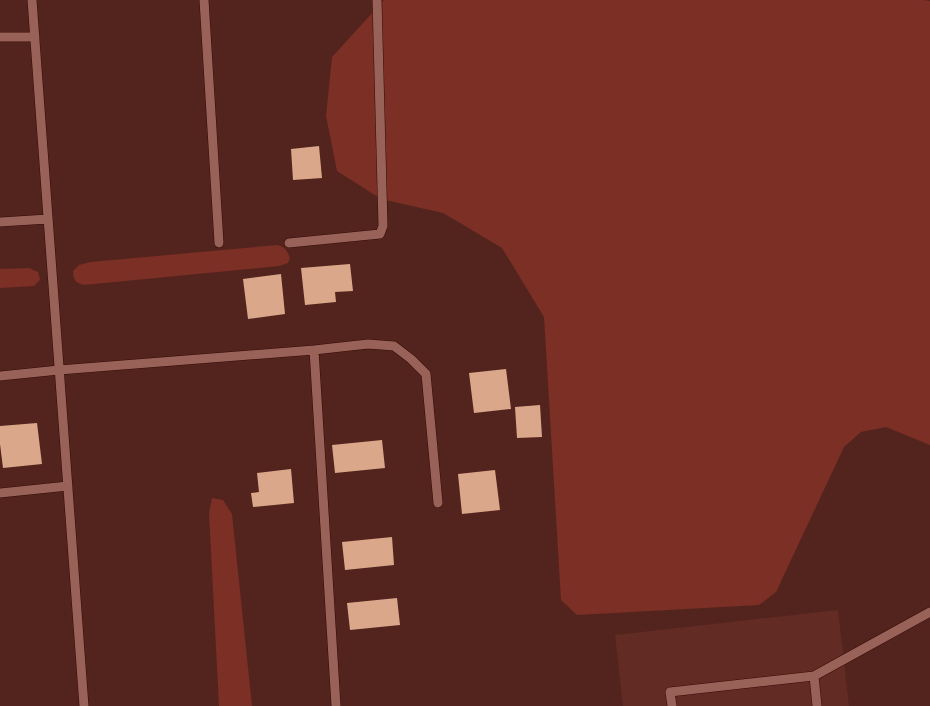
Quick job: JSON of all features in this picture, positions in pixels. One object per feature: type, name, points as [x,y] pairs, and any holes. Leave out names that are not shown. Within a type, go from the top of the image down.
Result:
[{"type":"lane","points":[[32,0],[84,706]]},
{"type":"lane","points":[[204,0],[219,243]]},
{"type":"lane","points":[[289,243],[380,234],[383,226],[377,0]]},
{"type":"lane","points":[[0,37],[35,37]]},
{"type":"lane","points":[[0,222],[48,219]]},
{"type":"lane","points":[[0,376],[314,350],[368,344],[394,346],[411,359],[426,374],[438,503]]},
{"type":"lane","points":[[314,350],[336,706]]},
{"type":"lane","points":[[0,493],[68,486]]},
{"type":"lane","points":[[672,706],[670,692],[814,676],[930,612]]},
{"type":"lane","points":[[814,676],[817,706]]},
{"type":"shaded area","points":[[384,0],[930,1],[930,445],[886,427],[861,432],[844,447],[776,592],[759,605],[577,615],[561,600],[544,317],[502,248],[443,213],[381,199],[337,171],[326,116],[332,57]]},
{"type":"shaded area","points":[[277,245],[287,251],[290,258],[288,263],[279,266],[84,285],[74,279],[73,274],[73,271],[79,265],[91,262]]},
{"type":"shaded area","points":[[29,268],[38,272],[40,280],[34,286],[0,288],[0,269]]},
{"type":"shaded area","points":[[212,498],[223,500],[232,514],[252,706],[219,706],[209,513]]},
{"type":"shaded area","points":[[838,610],[849,706],[623,706],[615,635]]},
{"type":"building","points":[[319,146],[322,178],[293,180],[291,149]]},
{"type":"building","points":[[350,264],[353,291],[335,292],[336,302],[305,305],[301,268]]},
{"type":"building","points":[[281,274],[285,314],[248,319],[243,279]]},
{"type":"building","points":[[506,369],[511,409],[474,413],[469,373]]},
{"type":"building","points":[[540,405],[542,437],[517,438],[515,407]]},
{"type":"building","points":[[37,423],[42,464],[3,468],[0,444],[0,426]]},
{"type":"building","points":[[382,440],[385,468],[335,473],[332,445]]},
{"type":"building","points":[[291,469],[294,503],[253,507],[251,493],[259,492],[257,473]]},
{"type":"building","points":[[495,470],[500,510],[462,514],[458,474]]},
{"type":"building","points":[[392,537],[394,565],[345,570],[342,542]]},
{"type":"building","points":[[397,598],[400,625],[350,630],[347,603]]}]
